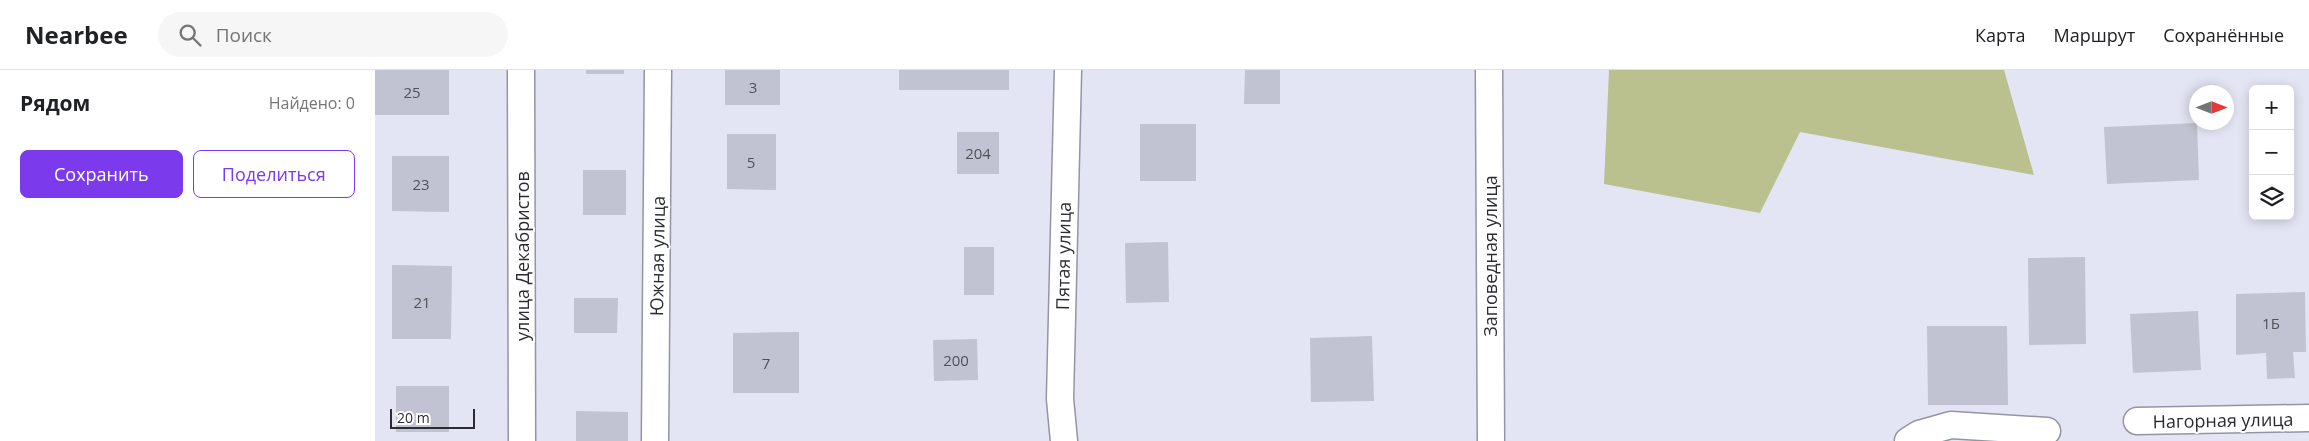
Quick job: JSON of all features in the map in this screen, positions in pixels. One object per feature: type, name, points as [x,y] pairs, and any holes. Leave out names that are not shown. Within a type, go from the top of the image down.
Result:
[{"type":"street","name":"улица Декабристов","points":[[521,70],[522,441]]},
{"type":"street","name":"Южная улица","points":[[655,441],[659,70]]},
{"type":"street","name":"Пятая улица","points":[[1063,441],[1060,399],[1068,70]]},
{"type":"street","name":"Заповедная улица","points":[[1489,70],[1491,441]]},
{"type":"street","name":"Нагорная улица","points":[[2137,421],[2309,418]]},
{"type":"street","points":[[1908,441],[1919,434],[1951,425],[2047,431]]},
{"type":"green space","points":[[1609,70],[2004,70],[2034,175],[1800,132],[1760,213],[1604,184]]},
{"type":"building","points":[[375,70],[449,70],[449,115],[375,115]]},
{"type":"building","points":[[586,70],[624,70],[624,74],[586,74]]},
{"type":"building","points":[[725,70],[780,70],[780,105],[725,105]]},
{"type":"building","points":[[899,70],[1009,70],[1009,90],[899,90]]},
{"type":"building","points":[[1245,70],[1280,70],[1280,104],[1244,104]]},
{"type":"building","points":[[2189,123],[2189,130],[2197,130],[2199,180],[2107,184],[2104,127]]},
{"type":"building","points":[[1140,124],[1196,124],[1196,181],[1140,181]]},
{"type":"building","points":[[957,132],[999,132],[999,174],[957,174]]},
{"type":"building","points":[[727,134],[776,134],[776,190],[727,189]]},
{"type":"building","points":[[392,156],[449,156],[449,212],[392,211]]},
{"type":"building","points":[[583,170],[626,170],[626,215],[583,215]]},
{"type":"building","points":[[1168,242],[1169,302],[1126,303],[1125,243]]},
{"type":"building","points":[[964,247],[994,247],[994,295],[964,295]]},
{"type":"building","points":[[2085,257],[2086,344],[2029,345],[2028,258]]},
{"type":"building","points":[[392,265],[452,266],[451,339],[392,339]]},
{"type":"building","points":[[2305,292],[2306,352],[2293,352],[2295,378],[2267,379],[2266,353],[2236,355],[2236,294]]},
{"type":"building","points":[[574,298],[618,298],[617,333],[574,333]]},
{"type":"building","points":[[2198,311],[2201,370],[2133,373],[2130,314]]},
{"type":"building","points":[[1927,326],[2007,326],[2008,405],[1928,405]]},
{"type":"building","points":[[799,332],[799,393],[733,393],[733,333]]},
{"type":"building","points":[[1372,336],[1374,401],[1311,402],[1310,338]]},
{"type":"building","points":[[977,339],[978,380],[934,381],[933,340]]},
{"type":"building","points":[[396,386],[449,386],[449,432],[396,432]]},
{"type":"building","points":[[576,411],[628,412],[628,441],[576,441]]}]
